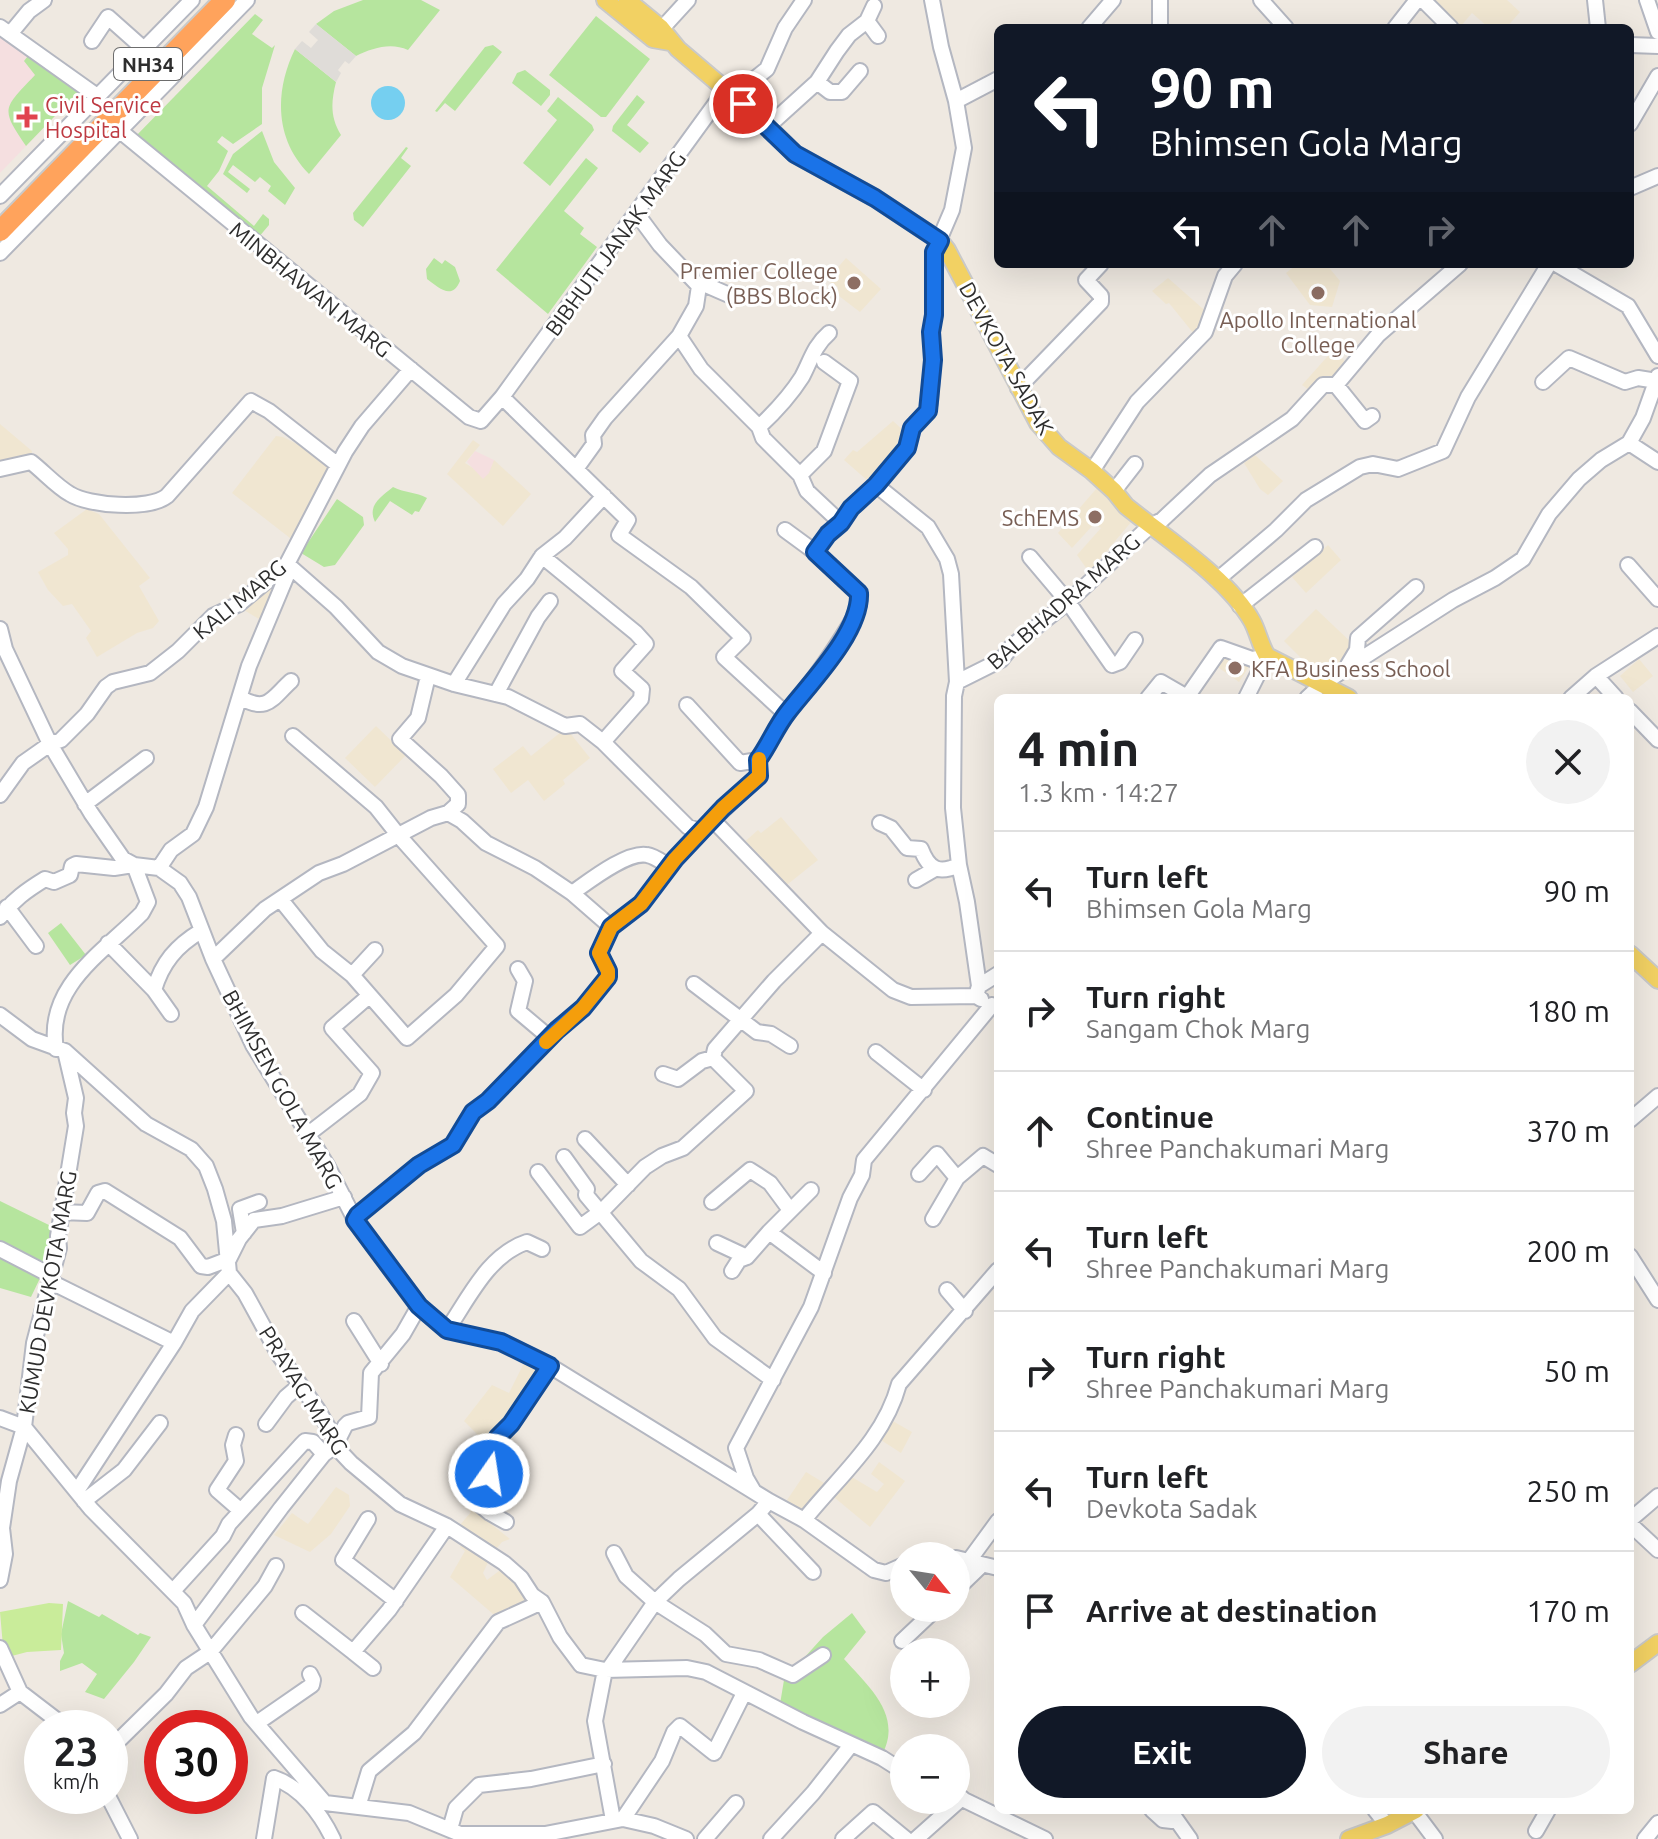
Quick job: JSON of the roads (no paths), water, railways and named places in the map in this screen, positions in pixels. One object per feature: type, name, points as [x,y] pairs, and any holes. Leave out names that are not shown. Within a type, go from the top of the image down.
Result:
[{"type":"highway","name":"NH34","points":[[5,219],[41,173],[103,126],[225,0]]},
{"type":"highway","name":"NH34","points":[[103,126],[194,1]]},
{"type":"main road","points":[[605,0],[661,36]]},
{"type":"main road","points":[[627,0],[661,36]]},
{"type":"main road","name":"DEVKOTA SADAK","points":[[661,36],[726,89],[795,154],[875,198],[940,241],[1018,388],[1049,438],[1092,471],[1126,506],[1217,580],[1253,622],[1267,656]]},
{"type":"main road","points":[[1267,656],[1341,694]]},
{"type":"main road","points":[[1634,958],[1658,980]]},
{"type":"main road","points":[[1634,1661],[1658,1643]]},
{"type":"main road","points":[[1349,1839],[1408,1814]]},
{"type":"street","points":[[44,0],[5,30],[97,96]]},
{"type":"street","points":[[0,253],[5,219],[103,126],[247,0]]},
{"type":"street","points":[[661,36],[675,13],[688,0]]},
{"type":"street","points":[[747,85],[767,69],[785,28],[804,0]]},
{"type":"street","points":[[815,552],[907,448],[912,428],[928,411],[933,360],[934,252],[959,186],[964,148],[932,0]]},
{"type":"street","points":[[1092,24],[1113,0]]},
{"type":"street","points":[[1160,0],[1160,24]]},
{"type":"street","points":[[1261,0],[1282,24]]},
{"type":"street","points":[[1399,24],[1420,0],[1447,24]]},
{"type":"street","points":[[1595,0],[1598,24]]},
{"type":"street","points":[[1647,0],[1658,32]]},
{"type":"street","points":[[41,173],[97,96],[194,1]]},
{"type":"street","points":[[775,120],[817,82],[849,35],[867,21],[874,6]]},
{"type":"street","points":[[92,41],[108,17],[144,49]]},
{"type":"street","points":[[867,21],[878,36]]},
{"type":"street","points":[[1634,45],[1658,46]]},
{"type":"street","points":[[817,82],[830,92],[842,92],[860,71]]},
{"type":"street","points":[[1634,117],[1658,76]]},
{"type":"street","points":[[956,101],[994,81]]},
{"type":"street","name":"BIBHUTI JANAK MARG","points":[[502,397],[726,89]]},
{"type":"street","name":"MINBHAWAN MARG","points":[[103,126],[475,421],[487,417],[502,397]]},
{"type":"street","points":[[1634,186],[1658,176]]},
{"type":"street","points":[[637,214],[660,245],[699,286]]},
{"type":"street","points":[[1092,471],[1137,402],[1205,332],[1225,276],[1232,268]]},
{"type":"street","name":"BALBHADRA MARG","points":[[957,682],[1001,660],[1012,646],[1068,602],[1210,475],[1292,419],[1323,385],[1336,385],[1378,335],[1455,268]]},
{"type":"street","points":[[1217,580],[1306,500],[1360,467],[1373,464],[1398,469],[1443,451],[1468,397],[1547,268]]},
{"type":"street","points":[[1563,268],[1628,306],[1658,356]]},
{"type":"street","points":[[1018,388],[1101,302],[1101,296],[1086,282],[1096,269]]},
{"type":"street","points":[[699,286],[706,285],[729,295]]},
{"type":"street","points":[[576,469],[594,444],[593,435],[605,418],[679,336],[696,306],[699,286]]},
{"type":"street","points":[[759,427],[796,385],[818,343],[829,333]]},
{"type":"street","points":[[679,336],[701,369],[759,427],[763,438],[800,475],[807,491],[841,523]]},
{"type":"street","points":[[1311,694],[1322,684],[1453,600],[1523,559],[1549,514],[1579,479],[1601,460],[1629,443],[1643,418],[1657,378],[1625,382],[1569,358],[1543,382]]},
{"type":"street","points":[[800,475],[824,451],[850,381],[824,362]]},
{"type":"street","name":"KALI MARG","points":[[0,795],[23,763],[61,740],[113,682],[150,673],[178,651],[213,616],[239,604],[288,566],[358,422],[411,369]]},
{"type":"street","points":[[1336,385],[1365,421],[1372,416]]},
{"type":"street","points":[[502,397],[628,520],[619,535],[691,587],[743,638],[724,657],[786,714]]},
{"type":"street","points":[[1,470],[17,463],[31,462],[69,494],[88,501],[121,504],[157,502],[167,496],[251,401],[269,411],[338,465]]},
{"type":"street","points":[[1629,443],[1658,462]]},
{"type":"street","points":[[1114,491],[1135,464]]},
{"type":"street","points":[[876,485],[928,527],[947,559],[951,574],[957,682],[954,696],[953,808],[977,991],[994,1007]]},
{"type":"street","points":[[454,684],[504,604],[527,579],[542,556],[565,538],[604,496]]},
{"type":"street","points":[[355,1220],[396,1182],[453,1145],[473,1112],[583,1008],[608,977],[599,953],[611,927],[641,904],[712,819],[759,776],[758,760],[786,714],[841,642],[859,604],[859,593],[815,552],[785,530]]},
{"type":"street","points":[[1240,606],[1315,547]]},
{"type":"street","points":[[542,556],[646,644],[622,671],[642,689],[641,699],[603,742]]},
{"type":"street","points":[[1030,557],[1068,602],[1112,665],[1120,662],[1135,640]]},
{"type":"street","points":[[1628,565],[1658,599]]},
{"type":"street","points":[[36,946],[4,912],[28,889],[45,879],[54,882],[70,875],[72,866],[76,864],[159,868],[171,850],[193,834],[206,807],[249,666],[288,566],[336,607],[378,652],[402,666],[454,684],[508,697],[565,726],[580,724],[603,742],[688,827],[701,831]]},
{"type":"street","points":[[1344,671],[1357,650],[1358,638],[1416,587]]},
{"type":"street","points":[[496,694],[550,601]]},
{"type":"street","points":[[0,629],[5,649],[50,744],[85,804],[123,859],[134,865]]},
{"type":"street","points":[[1576,694],[1596,676],[1658,636]]},
{"type":"street","points":[[1189,694],[1221,648],[1252,659],[1267,656]]},
{"type":"street","points":[[1248,694],[1267,656]]},
{"type":"street","points":[[213,959],[265,909],[319,873],[431,818],[448,813],[458,804],[458,795],[400,739],[418,718],[428,676]]},
{"type":"street","points":[[1596,676],[1612,694]]},
{"type":"street","points":[[241,698],[259,706],[266,705],[291,681]]},
{"type":"street","points":[[1151,694],[1161,682],[1182,694]]},
{"type":"street","points":[[687,705],[740,763],[758,760]]},
{"type":"street","points":[[1634,715],[1658,740]]},
{"type":"street","points":[[281,900],[322,951],[352,975],[407,1038],[456,995],[497,946],[376,807],[293,736]]},
{"type":"street","points":[[85,804],[146,758]]},
{"type":"street","points":[[448,813],[486,843],[535,868],[572,893],[611,927]]},
{"type":"street","points":[[712,819],[822,933],[893,990],[911,997],[977,991],[994,977]]},
{"type":"street","points":[[880,823],[891,828],[907,848],[921,849],[935,869]]},
{"type":"street","points":[[572,893],[602,871],[636,855],[650,855],[670,867]]},
{"type":"street","name":"KUMUD DEVKOTA MARG","points":[[0,1580],[5,1554],[2,1528],[9,1481],[24,1427],[34,1343],[59,1248],[61,1212],[76,1126],[76,1098],[54,1023],[74,979],[136,919],[148,902],[134,865]]},
{"type":"street","points":[[916,880],[935,869],[947,871],[959,865]]},
{"type":"street","name":"BHIMSEN GOLA MARG","points":[[159,868],[185,890],[253,1045],[355,1220],[419,1306],[447,1330],[501,1342],[550,1366],[804,1520],[874,1570],[890,1571]]},
{"type":"street","points":[[154,990],[160,969],[171,955],[201,931]]},
{"type":"street","points":[[713,1058],[715,1049],[774,981],[822,933]]},
{"type":"street","points":[[108,943],[154,990],[171,1014]]},
{"type":"street","points":[[352,975],[375,950]]},
{"type":"street","points":[[518,969],[525,981],[518,1011],[550,1038]]},
{"type":"street","points":[[694,984],[757,1032],[771,1034],[790,1046]]},
{"type":"street","points":[[307,1135],[360,1094],[372,1073],[332,1028],[369,996]]},
{"type":"street","points":[[754,1491],[736,1448],[811,1307],[850,1198],[862,1175],[864,1160],[994,1009]]},
{"type":"street","name":"PRAYAG MARG","points":[[0,1015],[32,1039],[61,1050],[138,1117],[191,1149],[206,1166],[224,1221],[229,1266],[279,1355],[334,1437],[330,1450],[351,1463],[400,1504],[447,1526],[504,1563],[542,1602],[560,1637],[581,1665],[606,1670],[687,1668],[706,1672],[890,1763]]},
{"type":"street","points":[[876,1052],[924,1090]]},
{"type":"street","points":[[663,1074],[678,1079],[702,1061],[713,1058]]},
{"type":"street","points":[[538,1172],[580,1227],[602,1211],[645,1167],[683,1148],[744,1094],[746,1089],[713,1058]]},
{"type":"street","points":[[1634,1117],[1658,1096]]},
{"type":"street","points":[[585,1139],[628,1185]]},
{"type":"street","points":[[919,1174],[937,1154],[957,1178]]},
{"type":"street","points":[[933,1219],[957,1178],[980,1154],[994,1163]]},
{"type":"street","points":[[564,1157],[587,1189],[586,1195],[602,1211],[623,1242],[641,1261],[679,1289],[715,1338],[773,1380]]},
{"type":"street","points":[[712,1202],[750,1170],[770,1183],[790,1210]]},
{"type":"street","points":[[732,1271],[739,1260],[747,1257],[811,1190]]},
{"type":"street","points":[[61,1212],[87,1213],[98,1193],[105,1191],[180,1238],[201,1266],[229,1266]]},
{"type":"street","points":[[80,1496],[192,1311],[229,1266],[244,1233],[254,1220],[282,1216],[344,1197]]},
{"type":"street","points":[[244,1233],[240,1209],[259,1202]]},
{"type":"street","points":[[769,1232],[824,1273]]},
{"type":"street","points":[[447,1330],[492,1263],[502,1254],[527,1242],[542,1249]]},
{"type":"street","points":[[717,1243],[747,1257]]},
{"type":"street","points":[[0,1249],[174,1343]]},
{"type":"street","points":[[1634,1262],[1658,1300]]},
{"type":"street","points":[[804,1520],[874,1441],[895,1400],[899,1384],[994,1275]]},
{"type":"street","points":[[947,1290],[965,1311]]},
{"type":"street","points":[[194,1625],[348,1423],[369,1417],[371,1373],[403,1334],[419,1306]]},
{"type":"street","points":[[354,1321],[381,1364]]},
{"type":"street","points":[[506,1522],[479,1506],[472,1498],[489,1474],[487,1457],[498,1437],[511,1424],[550,1366]]},
{"type":"street","points":[[266,1424],[286,1397],[300,1385]]},
{"type":"street","points":[[0,1418],[24,1427],[80,1496],[184,1603],[210,1652],[257,1723],[319,1804],[333,1839]]},
{"type":"street","points":[[80,1496],[124,1470],[160,1423]]},
{"type":"street","points":[[236,1435],[233,1445],[236,1461],[217,1490],[241,1511]]},
{"type":"street","points":[[173,1591],[305,1441],[330,1450]]},
{"type":"street","points":[[1634,1518],[1658,1496]]},
{"type":"street","points":[[618,1820],[595,1721],[606,1670],[656,1600],[758,1514],[769,1501]]},
{"type":"street","points":[[758,1514],[813,1572]]},
{"type":"street","points":[[368,1519],[343,1560],[396,1601]]},
{"type":"street","points":[[1634,1525],[1656,1544]]},
{"type":"street","points":[[353,1652],[396,1601],[447,1526]]},
{"type":"street","points":[[970,1561],[994,1527]]},
{"type":"street","points":[[614,1553],[626,1576],[705,1634],[726,1654],[759,1660],[793,1675],[823,1655]]},
{"type":"street","points":[[970,1562],[994,1567]]},
{"type":"street","points":[[128,1731],[166,1694],[186,1668],[210,1652],[265,1586],[276,1566]]},
{"type":"street","points":[[358,1807],[369,1771],[414,1733],[498,1622],[542,1602]]},
{"type":"street","points":[[303,1613],[373,1668]]},
{"type":"street","points":[[905,1638],[922,1622]]},
{"type":"street","points":[[0,1648],[20,1692],[44,1710]]},
{"type":"street","points":[[257,1723],[312,1685],[310,1674]]},
{"type":"street","points":[[0,1705],[20,1692]]},
{"type":"street","points":[[618,1820],[662,1761],[674,1732],[680,1726],[688,1730],[714,1753],[744,1693]]},
{"type":"street","points":[[771,1839],[851,1745]]},
{"type":"street","points":[[459,1835],[456,1808],[479,1785],[531,1779],[604,1764]]},
{"type":"street","points":[[264,1839],[274,1778],[319,1804],[409,1813],[459,1835],[546,1836],[618,1820],[654,1826],[686,1839]]},
{"type":"street","points":[[970,1802],[1045,1839]]},
{"type":"street","points":[[705,1839],[736,1803]]},
{"type":"street","points":[[843,1839],[873,1812],[906,1839]]},
{"type":"street","points":[[117,1814],[130,1839]]},
{"type":"street","points":[[916,1839],[942,1814]]},
{"type":"street","points":[[1156,1814],[1163,1820],[1172,1821],[1176,1814]]},
{"type":"street","points":[[1178,1814],[1190,1839]]},
{"type":"street","points":[[1378,1814],[1387,1825]]},
{"type":"street","points":[[1418,1814],[1435,1839]]},
{"type":"street","points":[[1534,1836],[1546,1814]]},
{"type":"street","points":[[1645,1839],[1658,1823]]},
{"type":"water","points":[[388,86],[400,91],[405,103],[400,115],[388,120],[376,115],[371,103],[376,91]]},
{"type":"place","name":"Civil Service Hospital","points":[[27,117]]},
{"type":"place","name":"Premier College (BBS Block)","points":[[854,283]]},
{"type":"place","name":"Apollo International College","points":[[1318,293]]},
{"type":"place","name":"SchEMS","points":[[1095,517]]},
{"type":"place","name":"KFA Business School","points":[[1235,668]]}]
